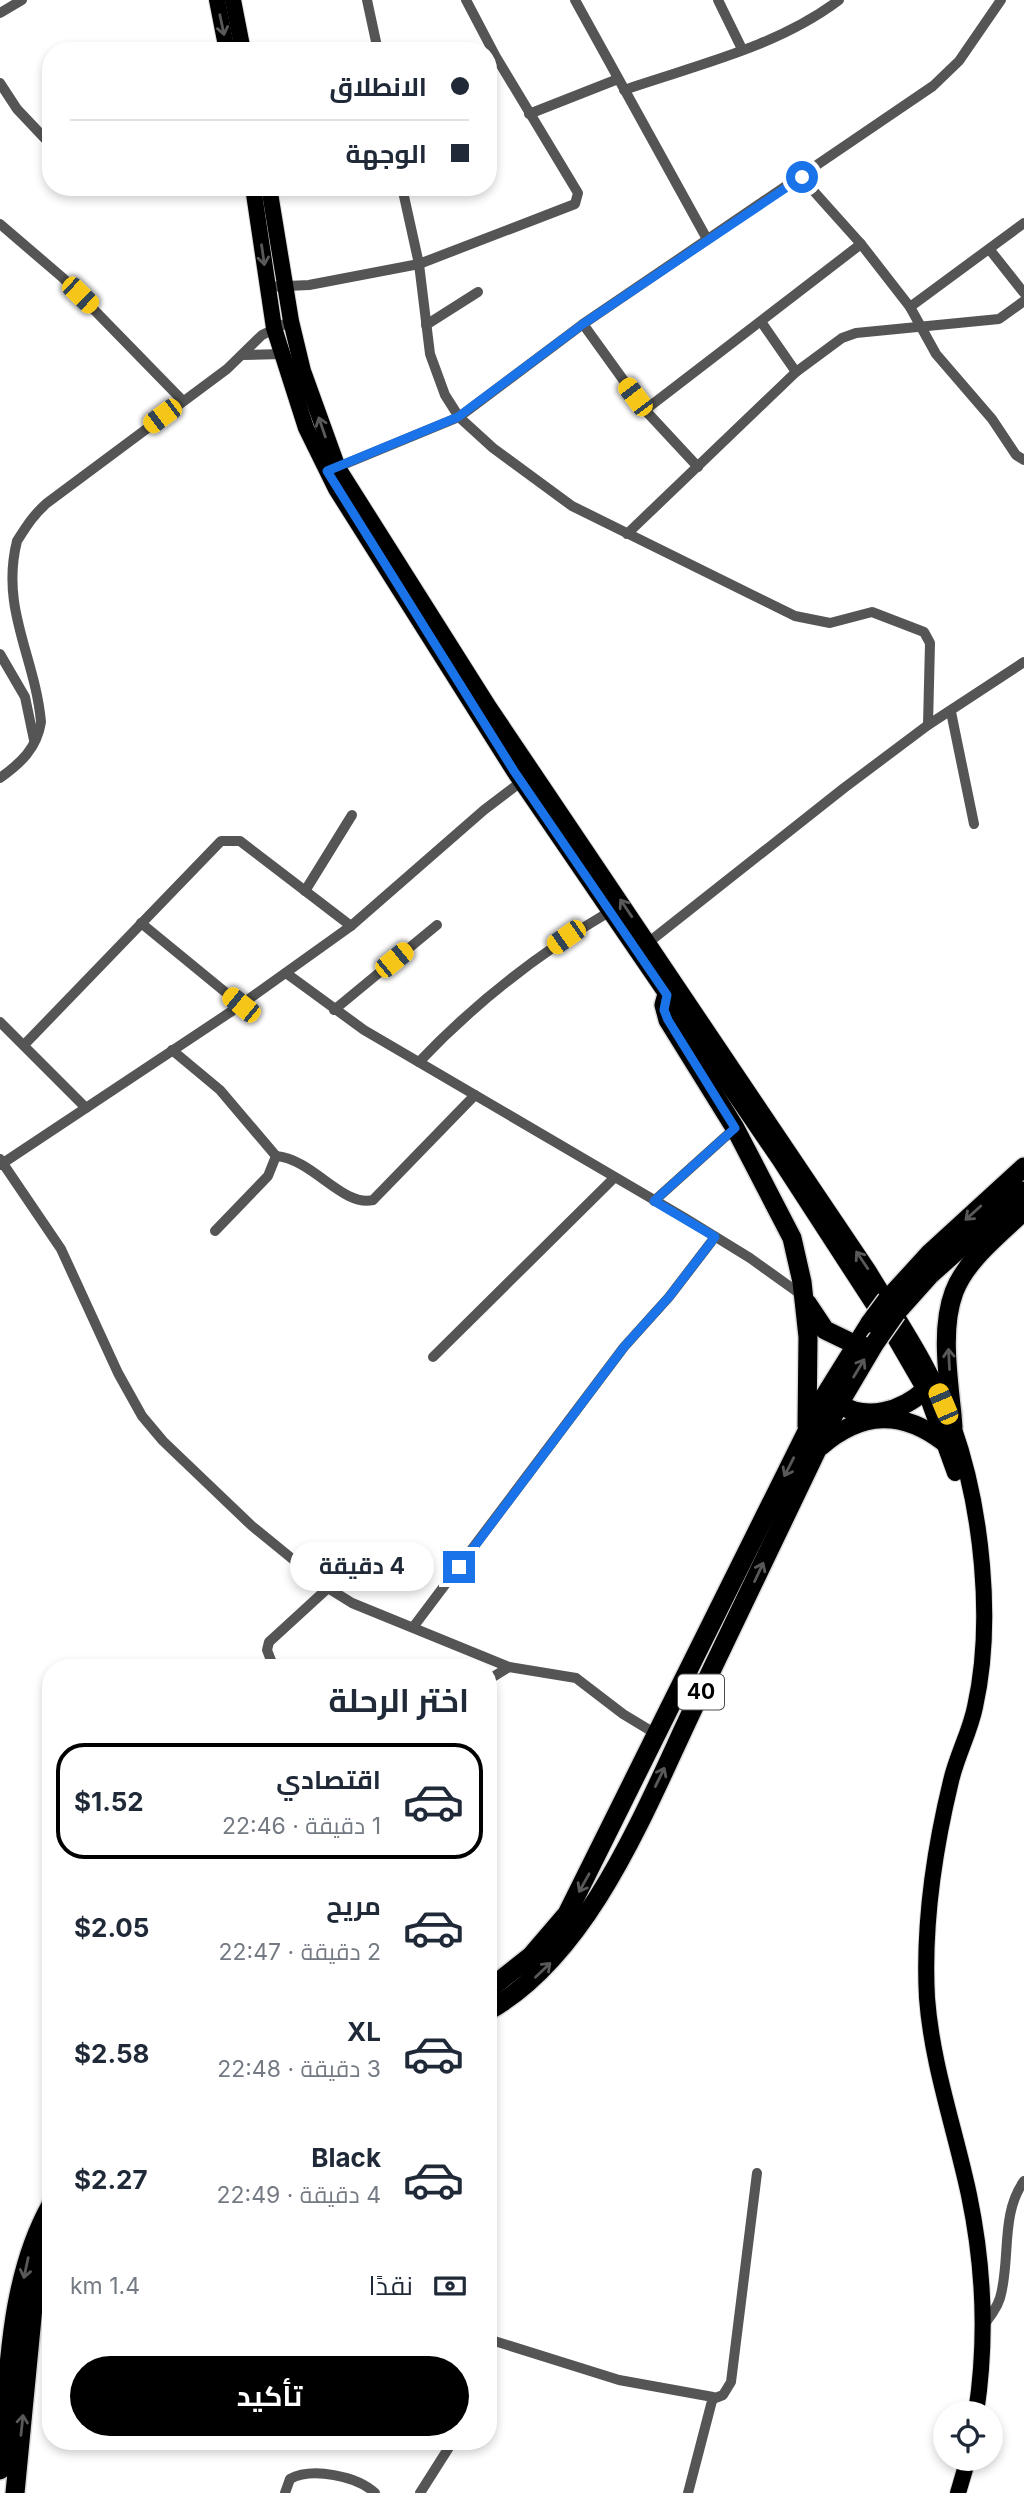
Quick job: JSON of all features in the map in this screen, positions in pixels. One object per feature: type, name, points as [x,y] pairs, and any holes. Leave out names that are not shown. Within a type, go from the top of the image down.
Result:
[{"type":"highway","points":[[672,991],[664,1010],[668,1020],[735,1128],[792,1238],[808,1337],[807,1430]]},
{"type":"highway","name":"40","points":[[497,2005],[522,1989],[565,1946],[584,1919],[633,1832],[839,1404],[875,1342],[891,1307],[930,1253],[1024,1167]]},
{"type":"highway","name":"40","points":[[497,1982],[548,1940],[567,1914],[615,1822],[807,1430],[854,1344],[870,1322],[930,1275],[1024,1191]]},
{"type":"highway","points":[[818,1449],[842,1429],[883,1418],[901,1418],[949,1435],[948,1336],[949,1308],[954,1291],[971,1264],[1024,1211]]},
{"type":"highway","points":[[803,1297],[825,1330],[854,1344]]},
{"type":"highway","points":[[839,1404],[854,1413],[883,1412],[902,1407],[925,1390]]},
{"type":"highway","points":[[615,1822],[633,1832]]},
{"type":"highway","points":[[0,2470],[15,2324],[34,2237],[42,2222]]},
{"type":"highway","points":[[15,2493],[33,2306],[42,2274]]},
{"type":"main road","points":[[217,0],[225,42]]},
{"type":"main road","points":[[233,0],[241,42]]},
{"type":"main road","points":[[254,196],[274,328],[306,428],[419,600],[609,912],[672,991],[868,1270],[922,1359],[949,1435],[977,1578],[983,1660],[975,1708],[962,1742],[933,1872],[926,1958],[930,2029],[970,2198],[983,2326],[978,2401]]},
{"type":"main road","points":[[271,196],[291,321],[332,469]]},
{"type":"main road","points":[[528,777],[649,942],[672,991],[892,1334],[949,1435]]},
{"type":"main road","points":[[958,2493],[964,2471]]},
{"type":"street","points":[[0,13],[22,0]]},
{"type":"street","points":[[367,0],[376,42]]},
{"type":"street","points":[[466,0],[489,42]]},
{"type":"street","points":[[575,0],[707,239]]},
{"type":"street","points":[[718,0],[742,49]]},
{"type":"street","points":[[624,90],[776,38],[808,22],[839,0]]},
{"type":"street","points":[[332,469],[458,417],[583,324],[933,86],[959,61],[1001,0]]},
{"type":"street","points":[[267,287],[309,285],[419,264],[575,204],[578,193],[497,56]]},
{"type":"street","points":[[529,114],[618,79]]},
{"type":"street","points":[[0,83],[17,109],[42,135]]},
{"type":"street","points":[[802,177],[861,244],[910,307],[936,354],[992,419],[1016,455],[1024,460]]},
{"type":"street","points":[[404,196],[419,264],[426,325],[437,377],[458,417],[549,491],[627,534],[795,616],[830,623],[872,612],[924,632],[930,643],[928,725]]},
{"type":"street","points":[[910,307],[1024,223]]},
{"type":"street","points":[[0,224],[63,278],[183,400]]},
{"type":"street","points":[[645,410],[762,323],[861,244]]},
{"type":"street","points":[[990,250],[1024,293]]},
{"type":"street","points":[[426,325],[478,292]]},
{"type":"street","points":[[627,534],[796,372],[842,338],[856,333],[999,319],[1024,301]]},
{"type":"street","points":[[0,778],[20,764],[35,743],[40,714],[3,598],[2,583],[9,556],[39,510],[274,328],[291,321]]},
{"type":"street","points":[[762,323],[796,372]]},
{"type":"street","points":[[583,324],[645,410],[698,467]]},
{"type":"street","points":[[242,355],[282,354]]},
{"type":"street","points":[[0,654],[25,698],[35,743]]},
{"type":"street","points":[[649,942],[786,832],[928,725],[1024,662]]},
{"type":"street","points":[[951,712],[974,824]]},
{"type":"street","points":[[490,1659],[362,1607],[328,1588],[252,1526],[150,1426],[118,1373],[61,1249],[1,1162],[241,1005],[351,926],[528,777]]},
{"type":"street","points":[[305,891],[352,815]]},
{"type":"street","points":[[24,1045],[208,852],[226,839],[240,841],[351,926]]},
{"type":"street","points":[[419,1062],[475,1009],[532,962],[609,912]]},
{"type":"street","points":[[141,923],[241,1005]]},
{"type":"street","points":[[334,1010],[437,925]]},
{"type":"street","points":[[286,973],[334,1010],[715,1237],[803,1297]]},
{"type":"street","points":[[0,1022],[86,1108]]},
{"type":"street","points":[[172,1050],[220,1090],[276,1156],[300,1161],[356,1200],[373,1200],[475,1094]]},
{"type":"street","points":[[654,1201],[735,1128]]},
{"type":"street","points":[[215,1231],[268,1176],[276,1156]]},
{"type":"street","points":[[433,1357],[614,1178]]},
{"type":"street","points":[[414,1626],[624,1347],[669,1297],[715,1237]]},
{"type":"street","points":[[270,1659],[267,1650],[269,1642],[328,1588]]},
{"type":"street","points":[[497,1662],[509,1667],[576,1678],[623,1714],[656,1734]]},
{"type":"street","points":[[497,1674],[509,1667]]},
{"type":"street","points":[[713,2399],[723,2395],[731,2382],[758,2173]]},
{"type":"street","points":[[983,2326],[1000,2298],[1009,2224],[1018,2191],[1024,2181]]},
{"type":"street","points":[[497,2342],[599,2375],[662,2390],[711,2396],[713,2399]]},
{"type":"street","points":[[688,2493],[713,2399]]},
{"type":"street","points":[[420,2493],[447,2450]]},
{"type":"street","points":[[285,2493],[290,2479],[312,2473],[353,2480],[375,2493]]},
{"type":"route","points":[[459,1567],[624,1347],[669,1297],[715,1237],[654,1201],[735,1128],[665,1016],[667,995],[514,771],[335,489],[327,471],[391,447],[458,417],[583,324],[802,177]]}]
